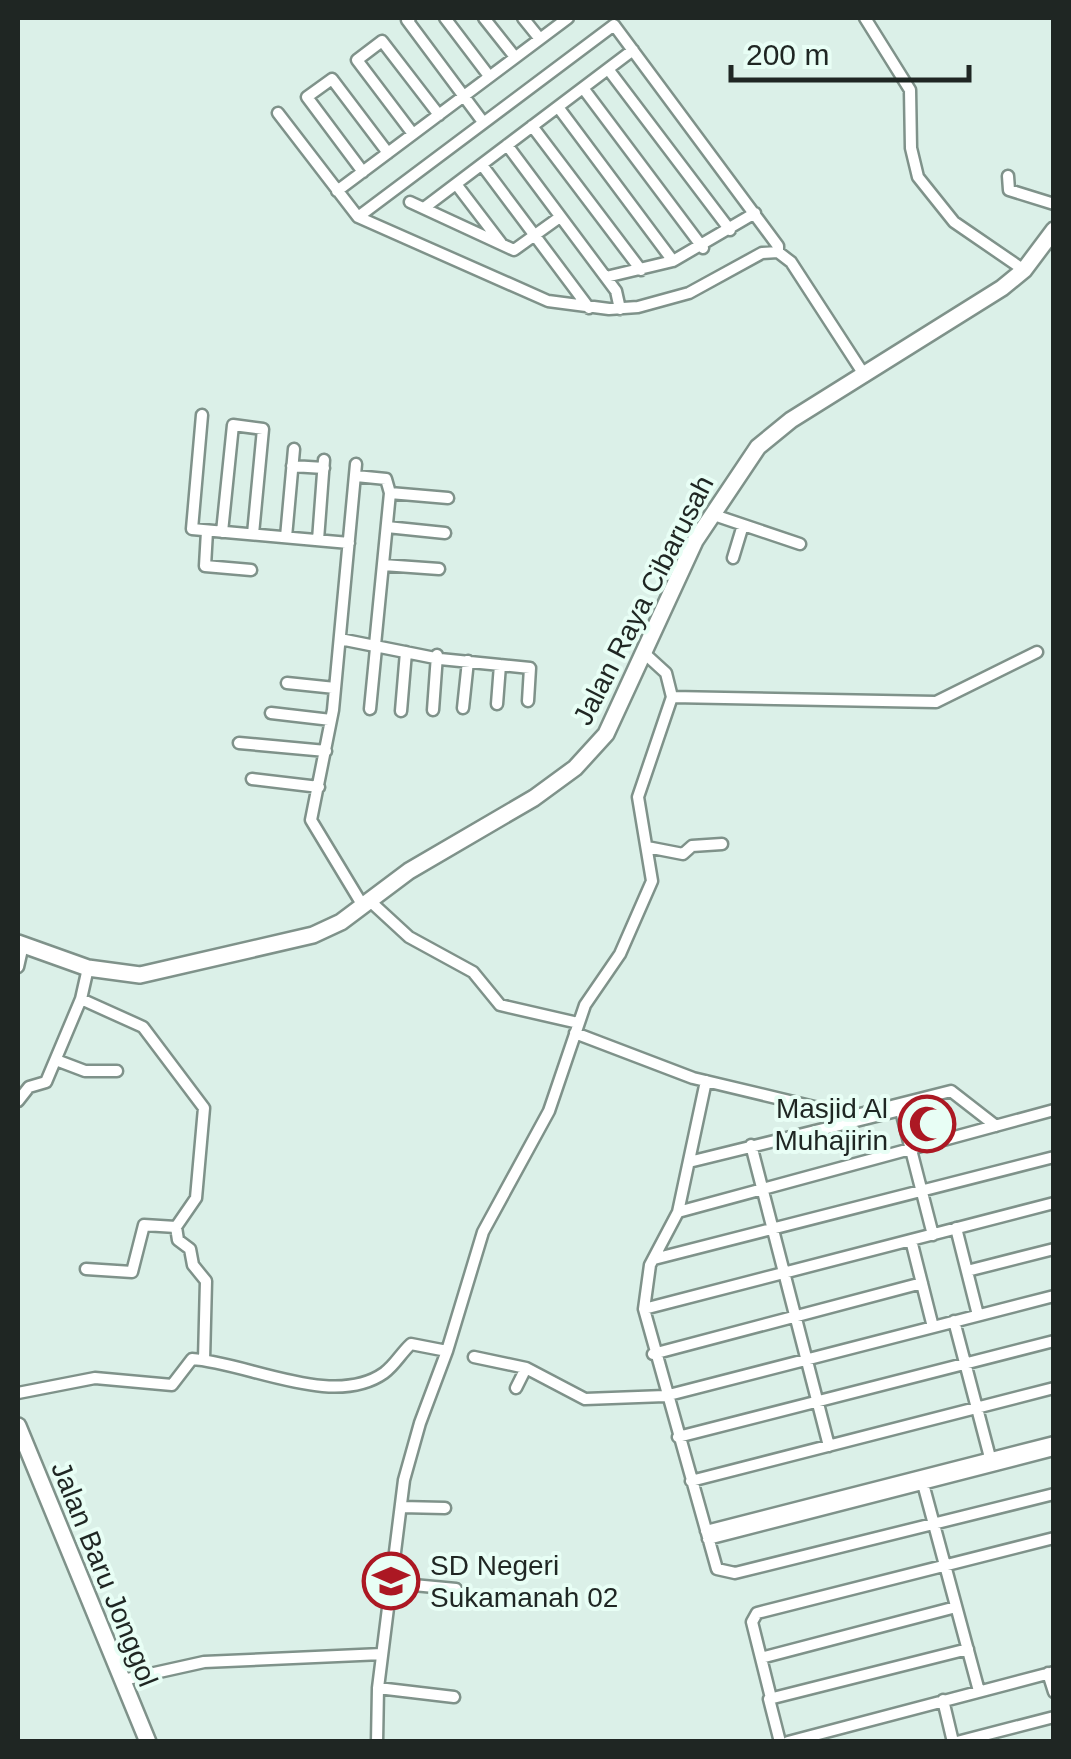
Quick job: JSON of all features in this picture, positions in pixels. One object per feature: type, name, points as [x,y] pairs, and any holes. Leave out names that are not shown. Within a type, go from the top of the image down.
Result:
[{"type":"main road","name":"Jalan Raya Cibarusah","points":[[20,944],[88,968],[118,974],[170,970],[323,932],[408,872],[534,798],[575,768],[614,722],[711,514],[738,472],[768,438],[1046,255],[1054,230]]},
{"type":"main road","name":"Jalan Baru Jonggol","points":[[18,1426],[148,1742]]},
{"type":"street","points":[[410,18],[406,20],[483,122]]},
{"type":"street","points":[[445,18],[489,76]]},
{"type":"street","points":[[484,18],[515,57]]},
{"type":"street","points":[[524,18],[540,39]]},
{"type":"street","points":[[338,190],[566,18]]},
{"type":"street","points":[[865,18],[910,90],[910,148],[918,177],[954,222],[1024,270]]},
{"type":"street","points":[[358,217],[614,25],[755,214],[778,246],[778,252]]},
{"type":"street","points":[[413,134],[357,60],[382,41],[438,114]]},
{"type":"street","points":[[424,208],[633,50]]},
{"type":"street","points":[[608,69],[730,230]]},
{"type":"street","points":[[363,172],[307,98],[332,79],[388,152]]},
{"type":"street","points":[[582,88],[702,248]]},
{"type":"street","points":[[558,107],[673,261]]},
{"type":"street","points":[[278,113],[358,217],[517,290],[589,308],[620,309],[689,292],[762,253],[778,252],[791,262],[865,376]]},
{"type":"street","points":[[532,126],[640,270]]},
{"type":"street","points":[[508,145],[616,291],[620,309]]},
{"type":"street","points":[[482,164],[589,308]]},
{"type":"street","points":[[1008,176],[1009,190],[1054,204]]},
{"type":"street","points":[[456,184],[502,245]]},
{"type":"street","points":[[410,202],[514,250],[560,217]]},
{"type":"street","points":[[606,277],[673,261],[702,248],[755,214]]},
{"type":"street","points":[[202,415],[191,526],[207,531],[348,543]]},
{"type":"street","points":[[222,532],[234,425],[263,429],[253,534]]},
{"type":"street","points":[[286,537],[294,449]]},
{"type":"street","points":[[292,466],[324,464],[318,540]]},
{"type":"street","points":[[370,709],[390,493],[386,478],[356,470],[335,688],[312,827],[367,904],[409,936],[474,972],[500,1005],[577,1028],[723,1090],[833,1117],[838,1126]]},
{"type":"street","points":[[390,493],[448,498]]},
{"type":"street","points":[[711,514],[800,544]]},
{"type":"street","points":[[733,558],[743,525]]},
{"type":"street","points":[[387,527],[444,533]]},
{"type":"street","points":[[207,531],[206,567],[251,570]]},
{"type":"street","points":[[383,564],[438,569]]},
{"type":"street","points":[[340,639],[468,662],[530,668],[528,701]]},
{"type":"street","points":[[401,711],[406,652]]},
{"type":"street","points":[[376,1742],[382,1654],[412,1448],[447,1352],[483,1232],[548,1112],[585,1005],[620,954],[649,890],[652,871],[638,797],[672,697],[666,673],[644,652]]},
{"type":"street","points":[[672,697],[935,702],[1036,652]]},
{"type":"street","points":[[433,710],[437,655]]},
{"type":"street","points":[[464,708],[468,662]]},
{"type":"street","points":[[497,704],[500,665]]},
{"type":"street","points":[[287,683],[335,688]]},
{"type":"street","points":[[271,713],[331,720]]},
{"type":"street","points":[[239,743],[326,751]]},
{"type":"street","points":[[252,779],[319,787]]},
{"type":"street","points":[[647,847],[683,854],[692,846],[722,844]]},
{"type":"street","points":[[18,966],[20,944]]},
{"type":"street","points":[[18,1102],[29,1088],[44,1085],[81,999],[88,968]]},
{"type":"street","points":[[81,999],[143,1028],[204,1108],[196,1198],[176,1227],[178,1240],[190,1249],[193,1266],[206,1281],[204,1360]]},
{"type":"street","points":[[56,1060],[85,1071],[117,1071]]},
{"type":"street","points":[[706,1082],[852,1116],[952,1092],[991,1127]]},
{"type":"street","points":[[706,1082],[678,1212],[653,1260],[644,1309],[653,1354],[718,1569],[730,1574],[1054,1494]]},
{"type":"street","points":[[689,1162],[950,1098],[991,1127]]},
{"type":"street","points":[[900,1110],[933,1234]]},
{"type":"street","points":[[678,1212],[1054,1110]]},
{"type":"street","points":[[752,1145],[829,1446]]},
{"type":"street","points":[[653,1260],[1054,1157]]},
{"type":"street","points":[[644,1309],[1054,1203]]},
{"type":"street","points":[[86,1269],[132,1272],[144,1225],[176,1227]]},
{"type":"street","points":[[956,1228],[978,1315]]},
{"type":"street","points":[[911,1240],[934,1326]]},
{"type":"street","points":[[966,1272],[1054,1249]]},
{"type":"street","points":[[653,1354],[922,1283]]},
{"type":"street","points":[[474,1357],[526,1368],[586,1400],[665,1396],[1054,1296]]},
{"type":"street","points":[[954,1321],[991,1462]]},
{"type":"street","points":[[678,1437],[1054,1340]]},
{"type":"street","points":[[18,1393],[95,1378],[172,1385],[188,1360],[204,1360],[247,1373],[341,1384],[371,1380],[386,1372],[411,1344],[447,1352]]},
{"type":"street","points":[[516,1388],[526,1368]]},
{"type":"street","points":[[691,1482],[1054,1388]]},
{"type":"street","points":[[707,1535],[991,1462],[1054,1442]]},
{"type":"street","points":[[991,1462],[1054,1450]]},
{"type":"street","points":[[922,1480],[980,1691]]},
{"type":"street","points":[[401,1507],[445,1508]]},
{"type":"street","points":[[772,1698],[752,1622],[757,1613],[1054,1538]]},
{"type":"street","points":[[392,1583],[456,1589]]},
{"type":"street","points":[[760,1658],[956,1606]]},
{"type":"street","points":[[780,1742],[767,1703],[772,1698],[968,1649]]},
{"type":"street","points":[[123,1680],[204,1662],[382,1654]]},
{"type":"street","points":[[788,1742],[1051,1672],[1054,1692]]},
{"type":"street","points":[[378,1688],[454,1697]]},
{"type":"street","points":[[942,1700],[955,1742],[1054,1716]]},
{"type":"place","name":"Masjid Al Muhajirin","points":[[927,1124]]},
{"type":"place","name":"SD Negeri Sukamanah 02","points":[[391,1581]]}]
